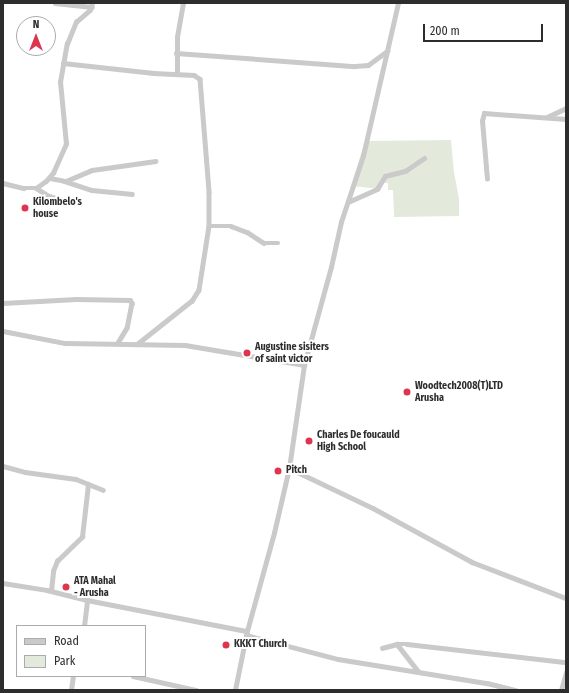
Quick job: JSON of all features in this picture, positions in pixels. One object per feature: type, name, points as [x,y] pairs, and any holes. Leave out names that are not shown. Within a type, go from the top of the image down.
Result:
[{"type":"street","points":[[55,3],[92,5]]},
{"type":"street","points":[[177,74],[176,53],[178,26],[183,3]]},
{"type":"street","points":[[235,690],[246,633],[274,533],[289,468],[304,364],[348,202],[363,156],[398,3]]},
{"type":"street","points":[[36,188],[50,178],[66,144],[60,92],[63,63],[73,27],[92,5]]},
{"type":"street","points":[[176,53],[355,66],[368,65],[387,51]]},
{"type":"street","points":[[63,63],[153,73],[194,75],[200,79],[209,192],[210,226],[199,290],[196,297],[138,344]]},
{"type":"street","points":[[547,117],[566,108]]},
{"type":"street","points":[[487,179],[483,114],[488,112],[566,120]]},
{"type":"street","points":[[348,202],[375,190],[385,176],[405,171],[424,158]]},
{"type":"street","points":[[64,181],[70,180],[92,170],[155,161]]},
{"type":"street","points":[[50,178],[92,190],[132,194]]},
{"type":"street","points":[[3,183],[23,188],[36,188],[49,196],[67,201]]},
{"type":"street","points":[[210,226],[231,226],[247,232],[264,243],[278,243]]},
{"type":"street","points":[[3,303],[76,298],[130,300],[132,302],[127,328],[118,343]]},
{"type":"street","points":[[3,331],[65,343],[185,345],[304,364]]},
{"type":"street","points":[[3,466],[25,472],[76,479],[103,490]]},
{"type":"street","points":[[289,468],[373,508],[472,562],[566,598]]},
{"type":"street","points":[[51,591],[53,571],[57,561],[82,537],[88,484]]},
{"type":"street","points":[[3,583],[51,591],[87,600],[246,633],[338,659],[488,683],[516,690]]},
{"type":"street","points":[[84,625],[87,600]]},
{"type":"street","points":[[397,644],[418,671]]},
{"type":"street","points":[[382,648],[397,644],[433,646],[566,662]]},
{"type":"street","points":[[561,690],[566,672]]},
{"type":"street","points":[[71,690],[73,677]]},
{"type":"street","points":[[138,677],[196,690]]},
{"type":"green space","points":[[451,140],[454,172],[459,199],[459,216],[394,217],[393,190],[388,190],[388,183],[382,183],[381,189],[351,186],[365,141]]},
{"type":"place","name":"Kilombelo's house","points":[[25,208]]},
{"type":"place","name":"Augustine sisiters of saint victor","points":[[247,353]]},
{"type":"place","name":"Woodtech2008(T)LTD Arusha","points":[[407,392]]},
{"type":"place","name":"Charles De foucauld High School","points":[[309,441]]},
{"type":"place","name":"Pitch","points":[[278,471]]},
{"type":"place","name":"ATA Mahal - Arusha","points":[[66,587]]},
{"type":"place","name":"KKKT Church","points":[[226,645]]}]
